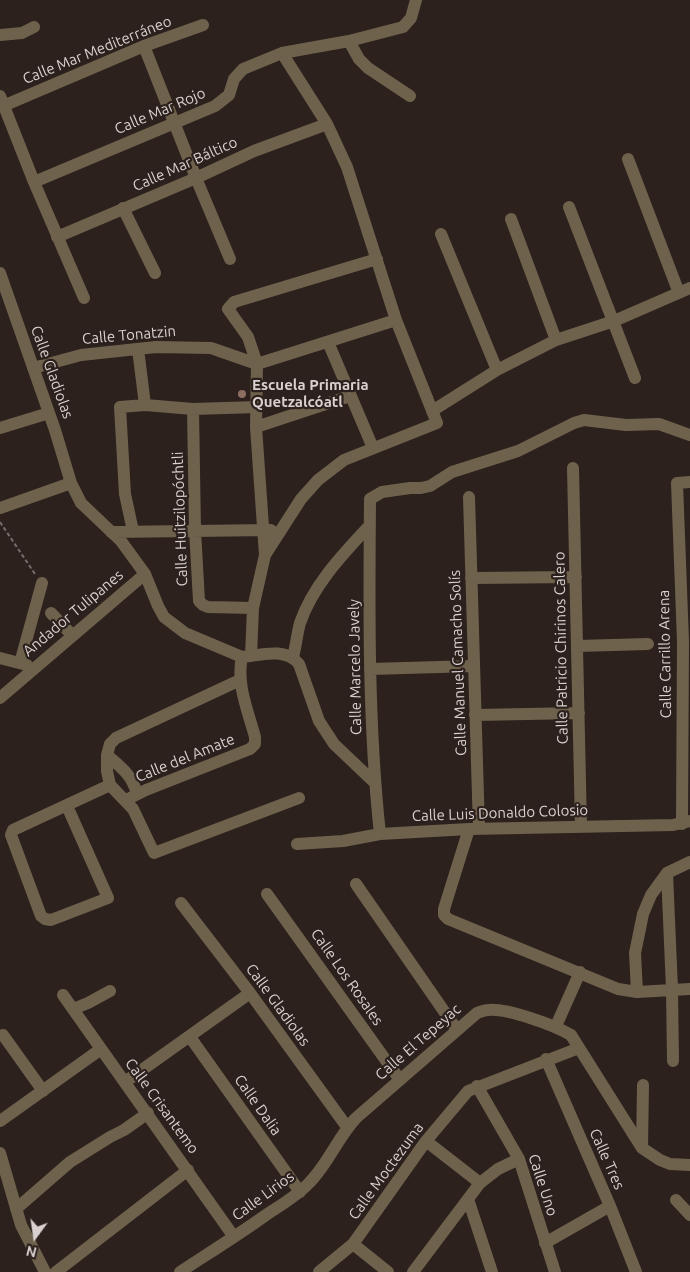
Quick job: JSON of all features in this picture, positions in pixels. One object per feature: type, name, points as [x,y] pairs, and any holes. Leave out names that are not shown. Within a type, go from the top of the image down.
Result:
[{"type":"street","name":"Calle Mar Rojo","points":[[34,182],[215,106],[229,96],[234,79],[243,69],[282,53],[348,41],[403,27],[408,24],[411,18],[416,0]]},
{"type":"street","name":"Calle Mar Mediterráneo","points":[[2,101],[203,25]]},
{"type":"street","points":[[0,36],[22,33],[34,28]]},
{"type":"street","points":[[348,41],[359,59],[368,68],[410,96]]},
{"type":"street","points":[[144,46],[230,260]]},
{"type":"street","points":[[265,555],[301,499],[318,480],[344,460],[437,423],[396,320],[347,167],[327,124],[282,53]]},
{"type":"street","points":[[2,101],[34,182],[84,298]]},
{"type":"street","name":"Calle Mar Báltico","points":[[57,236],[196,178],[254,151],[327,124]]},
{"type":"street","points":[[432,411],[496,370],[556,340],[614,321],[684,290],[628,159]]},
{"type":"street","points":[[569,207],[635,378]]},
{"type":"street","points":[[123,208],[155,273]]},
{"type":"street","points":[[511,219],[556,340]]},
{"type":"street","points":[[441,234],[496,370]]},
{"type":"street","points":[[265,555],[256,427],[257,364],[248,338],[228,309],[234,302],[377,258]]},
{"type":"street","name":"Calle Gladiolas","points":[[0,273],[49,413],[71,484],[80,504],[120,541],[145,574],[164,617],[185,633],[247,657]]},
{"type":"street","points":[[257,364],[396,320]]},
{"type":"street","points":[[328,342],[373,448]]},
{"type":"street","name":"Calle Tonatzin","points":[[33,368],[81,355],[156,347],[211,348],[257,364]]},
{"type":"street","points":[[138,348],[145,405]]},
{"type":"street","points":[[256,427],[350,396]]},
{"type":"street","points":[[134,531],[125,494],[120,407],[145,405],[193,409],[257,407]]},
{"type":"street","name":"Calle Huitzilopóchtli","points":[[193,409],[195,530],[199,601],[208,607],[253,608]]},
{"type":"street","points":[[0,428],[49,413]]},
{"type":"street","name":"Calle Marcelo Javely","points":[[380,834],[375,783],[370,669],[370,499],[382,492],[430,486],[452,472],[518,451],[574,423],[584,420],[626,425],[659,424],[690,435]]},
{"type":"street","name":"Calle Patricio Chirinos Calero","points":[[573,468],[581,827]]},
{"type":"street","name":"Calle Carrillo Arena","points":[[684,482],[686,823]]},
{"type":"street","points":[[0,508],[71,484]]},
{"type":"street","name":"Calle Manuel Camacho Solís","points":[[469,496],[475,715],[474,829],[444,909],[444,915],[448,919],[580,972]]},
{"type":"street","points":[[294,657],[300,623],[316,591],[338,560],[370,525]]},
{"type":"street","points":[[111,532],[263,529],[280,531]]},
{"type":"street","name":"Calle del Amate","points":[[132,797],[250,749],[254,744],[256,737],[240,680],[240,669],[247,657],[253,608],[265,555]]},
{"type":"street","name":"Andador Tulipanes","points":[[0,698],[145,574]]},
{"type":"street","points":[[471,578],[576,577]]},
{"type":"street","points":[[20,663],[42,583]]},
{"type":"street","points":[[51,613],[72,635]]},
{"type":"street","points":[[577,646],[648,644]]},
{"type":"street","points":[[247,657],[282,653],[294,657],[299,664],[319,721],[334,744],[375,783]]},
{"type":"street","points":[[0,658],[34,667]]},
{"type":"street","points":[[370,669],[474,666]]},
{"type":"street","points":[[110,786],[107,771],[109,749],[116,738],[240,680]]},
{"type":"street","points":[[475,715],[579,713]]},
{"type":"street","points":[[109,749],[134,783],[133,809],[154,853],[299,798]]},
{"type":"street","points":[[110,786],[132,797]]},
{"type":"street","points":[[66,806],[108,898],[52,920],[45,920],[41,916],[11,835],[13,830],[110,786]]},
{"type":"street","name":"Calle Luis Donaldo Colosio","points":[[297,844],[343,841],[380,834],[474,829],[686,823]]},
{"type":"street","points":[[637,992],[635,953],[643,914],[651,895],[667,873],[690,862]]},
{"type":"street","points":[[667,873],[673,1061]]},
{"type":"street","points":[[356,884],[457,1030]]},
{"type":"street","name":"Calle Los Rosales","points":[[267,894],[400,1080]]},
{"type":"street","name":"Calle Gladiolas","points":[[181,903],[250,993],[347,1128]]},
{"type":"street","points":[[690,989],[637,992],[618,989],[580,972],[556,1026],[571,1035],[642,1148],[670,1164],[690,1165]]},
{"type":"street","points":[[73,1009],[88,1004],[110,991]]},
{"type":"street","points":[[125,1082],[250,993]]},
{"type":"street","name":"Calle Crisantemo","points":[[63,994],[234,1237]]},
{"type":"street","name":"Calle El Tepeyac","points":[[347,1128],[477,1013],[486,1010],[498,1010],[556,1026]]},
{"type":"street","points":[[3,1035],[43,1091]]},
{"type":"street","name":"Calle Dalia","points":[[190,1037],[300,1192]]},
{"type":"street","points":[[477,1086],[579,1048]]},
{"type":"street","points":[[0,1121],[101,1049]]},
{"type":"street","name":"Calle Tres","points":[[546,1060],[610,1206],[636,1272]]},
{"type":"street","points":[[642,1148],[643,1085]]},
{"type":"street","name":"Calle Moctezuma","points":[[318,1272],[353,1244],[426,1141],[468,1091],[477,1086]]},
{"type":"street","name":"Calle Uno","points":[[477,1086],[519,1158],[555,1272]]},
{"type":"street","points":[[16,1208],[70,1162],[148,1114]]},
{"type":"street","name":"Calle Lirios","points":[[180,1272],[300,1192],[333,1152],[347,1128]]},
{"type":"street","points":[[426,1141],[480,1183]]},
{"type":"street","points":[[0,1153],[21,1225],[45,1272]]},
{"type":"street","points":[[414,1272],[480,1183],[498,1169],[519,1158]]},
{"type":"street","points":[[56,1272],[188,1170]]},
{"type":"street","points":[[468,1199],[492,1272]]},
{"type":"street","points":[[676,1200],[690,1215]]},
{"type":"street","points":[[545,1243],[610,1206]]},
{"type":"street","points":[[353,1244],[388,1272]]},
{"type":"path","points":[[0,522],[42,583]]},
{"type":"place","name":"Escuela Primaria Quetzalcóatl","points":[[242,394]]}]
